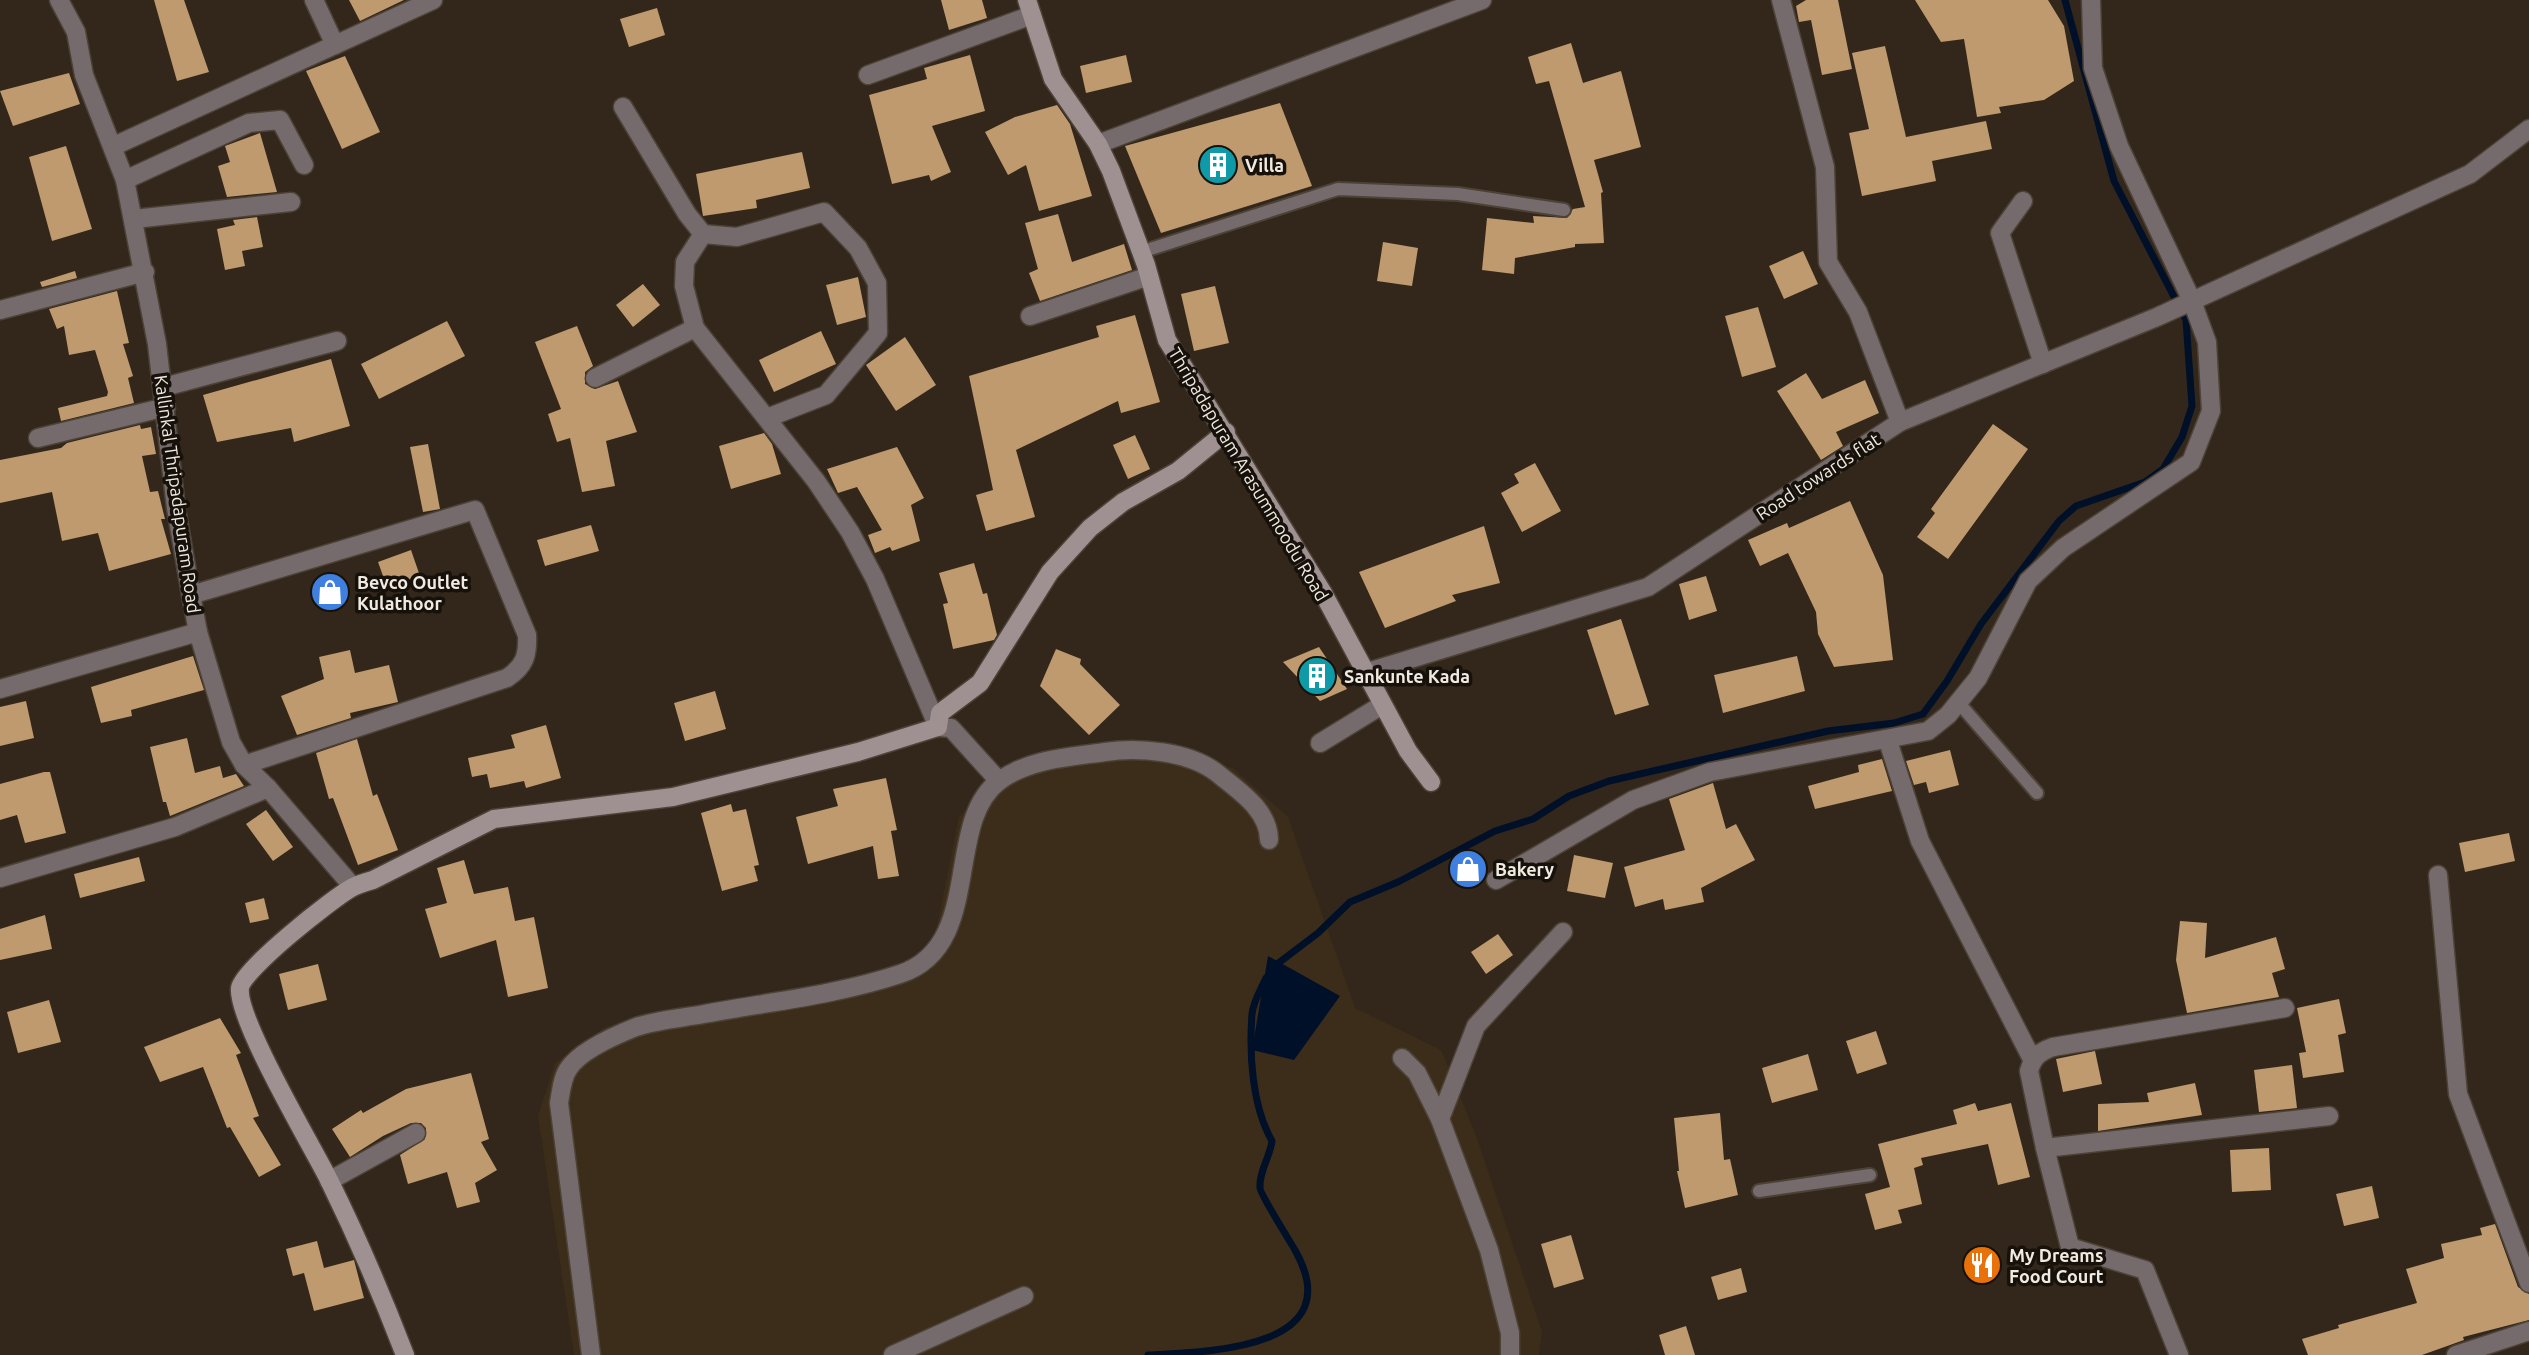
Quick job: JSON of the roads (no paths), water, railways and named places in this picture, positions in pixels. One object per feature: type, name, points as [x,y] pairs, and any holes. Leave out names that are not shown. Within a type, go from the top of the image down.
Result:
[{"type":"street","points":[[314,0],[335,45]]},
{"type":"street","points":[[114,146],[433,0]]},
{"type":"street","points":[[1098,144],[1482,0]]},
{"type":"street","name":"Road towards flat","points":[[1364,673],[1648,587],[1900,422],[1858,312],[1828,262],[1825,167],[1781,0]]},
{"type":"street","points":[[1496,880],[1633,800],[1710,772],[1888,741],[1928,731],[1948,715],[1978,678],[2028,581],[2063,548],[2191,462],[2211,411],[2207,342],[2119,146],[2093,68],[2091,0]]},
{"type":"street","name":"Kallinkal Thripadapuram Road","points":[[66,2],[76,32],[84,75],[114,146],[134,219],[164,387],[176,508],[191,595],[198,632],[231,742],[244,765],[268,788],[353,887]]},
{"type":"street","points":[[868,75],[1030,8]]},
{"type":"street","name":"Thripadapuram Arasummoodu Road","points":[[1030,8],[1053,79],[1098,144],[1141,252],[1167,340],[1323,593],[1408,751],[1431,782]]},
{"type":"street","points":[[623,107],[687,214],[703,234],[737,237],[824,212],[858,248],[877,283],[878,332],[826,395],[766,418]]},
{"type":"street","points":[[125,180],[249,123],[280,120],[304,165]]},
{"type":"street","points":[[1900,422],[2157,317],[2470,174],[2529,129]]},
{"type":"street","points":[[2023,201],[2000,233],[2043,364]]},
{"type":"street","points":[[134,219],[291,202]]},
{"type":"street","points":[[703,234],[685,262],[684,286],[695,328],[850,532],[875,579],[938,727]]},
{"type":"street","points":[[0,310],[145,272]]},
{"type":"street","points":[[1030,316],[1149,275]]},
{"type":"street","points":[[595,378],[695,328]]},
{"type":"street","points":[[164,387],[337,341]]},
{"type":"street","points":[[38,438],[166,407]]},
{"type":"street","points":[[938,727],[940,713],[980,683],[1050,572],[1090,528],[1123,502],[1178,471],[1226,432]]},
{"type":"street","points":[[191,595],[475,510],[527,635],[528,651],[522,668],[507,678],[244,765]]},
{"type":"street","points":[[0,689],[198,632]]},
{"type":"street","points":[[1320,743],[1382,705]]},
{"type":"street","points":[[405,1355],[382,1295],[330,1181],[247,1022],[239,990],[257,962],[353,887],[373,880],[494,819],[673,797],[858,752],[938,727],[951,727],[999,781]]},
{"type":"street","points":[[1888,741],[1920,841],[2032,1059],[2029,1071],[2070,1247],[2145,1270],[2179,1355]]},
{"type":"street","points":[[591,1355],[559,1103],[570,1066],[603,1044],[638,1027],[821,995],[908,971],[931,954],[946,936],[975,818],[987,794],[999,781],[1024,768],[1051,760],[1139,747],[1154,750],[1210,768],[1258,810],[1269,825],[1269,841]]},
{"type":"street","points":[[0,878],[152,835],[268,788]]},
{"type":"street","points":[[2438,875],[2458,1094],[2529,1283]]},
{"type":"street","points":[[1440,1119],[1476,1026],[1563,932]]},
{"type":"street","points":[[2032,1059],[2053,1047],[2286,1008]]},
{"type":"street","points":[[1402,1058],[1417,1073],[1440,1119],[1489,1250],[1510,1333],[1510,1355]]},
{"type":"street","points":[[2045,1148],[2329,1116]]},
{"type":"street","points":[[330,1181],[416,1133]]},
{"type":"street","points":[[893,1355],[1024,1296]]},
{"type":"street","points":[[2456,1355],[2529,1331]]},
{"type":"lane","points":[[1141,252],[1338,189],[1458,194],[1564,210]]},
{"type":"lane","points":[[1958,702],[2037,793]]},
{"type":"lane","points":[[1759,1191],[1870,1175]]},
{"type":"water","points":[[1268,956],[1340,996],[1294,1060],[1252,1050]]},
{"type":"waterway","points":[[1272,968],[1318,933],[1350,902],[1398,882],[1495,831],[1533,819],[1569,796],[1609,781],[1828,731],[1894,723],[1923,714],[1947,681],[1981,624],[2059,521],[2076,506],[2145,482],[2163,469],[2182,437],[2192,406],[2186,320],[2114,181],[2065,0]]},
{"type":"waterway","points":[[1148,1355],[1236,1347],[1265,1339],[1289,1326],[1304,1309],[1307,1284],[1296,1252],[1260,1188],[1272,1141],[1256,1096],[1251,1030],[1254,1005],[1266,978]]},
{"type":"place","name":"Villa","points":[[1218,165]]},
{"type":"place","name":"Bevco Outlet Kulathoor","points":[[330,592]]},
{"type":"place","name":"Sankunte Kada","points":[[1317,676]]},
{"type":"place","name":"Bakery","points":[[1468,869]]},
{"type":"place","name":"My Dreams Food Court","points":[[1982,1265]]}]
